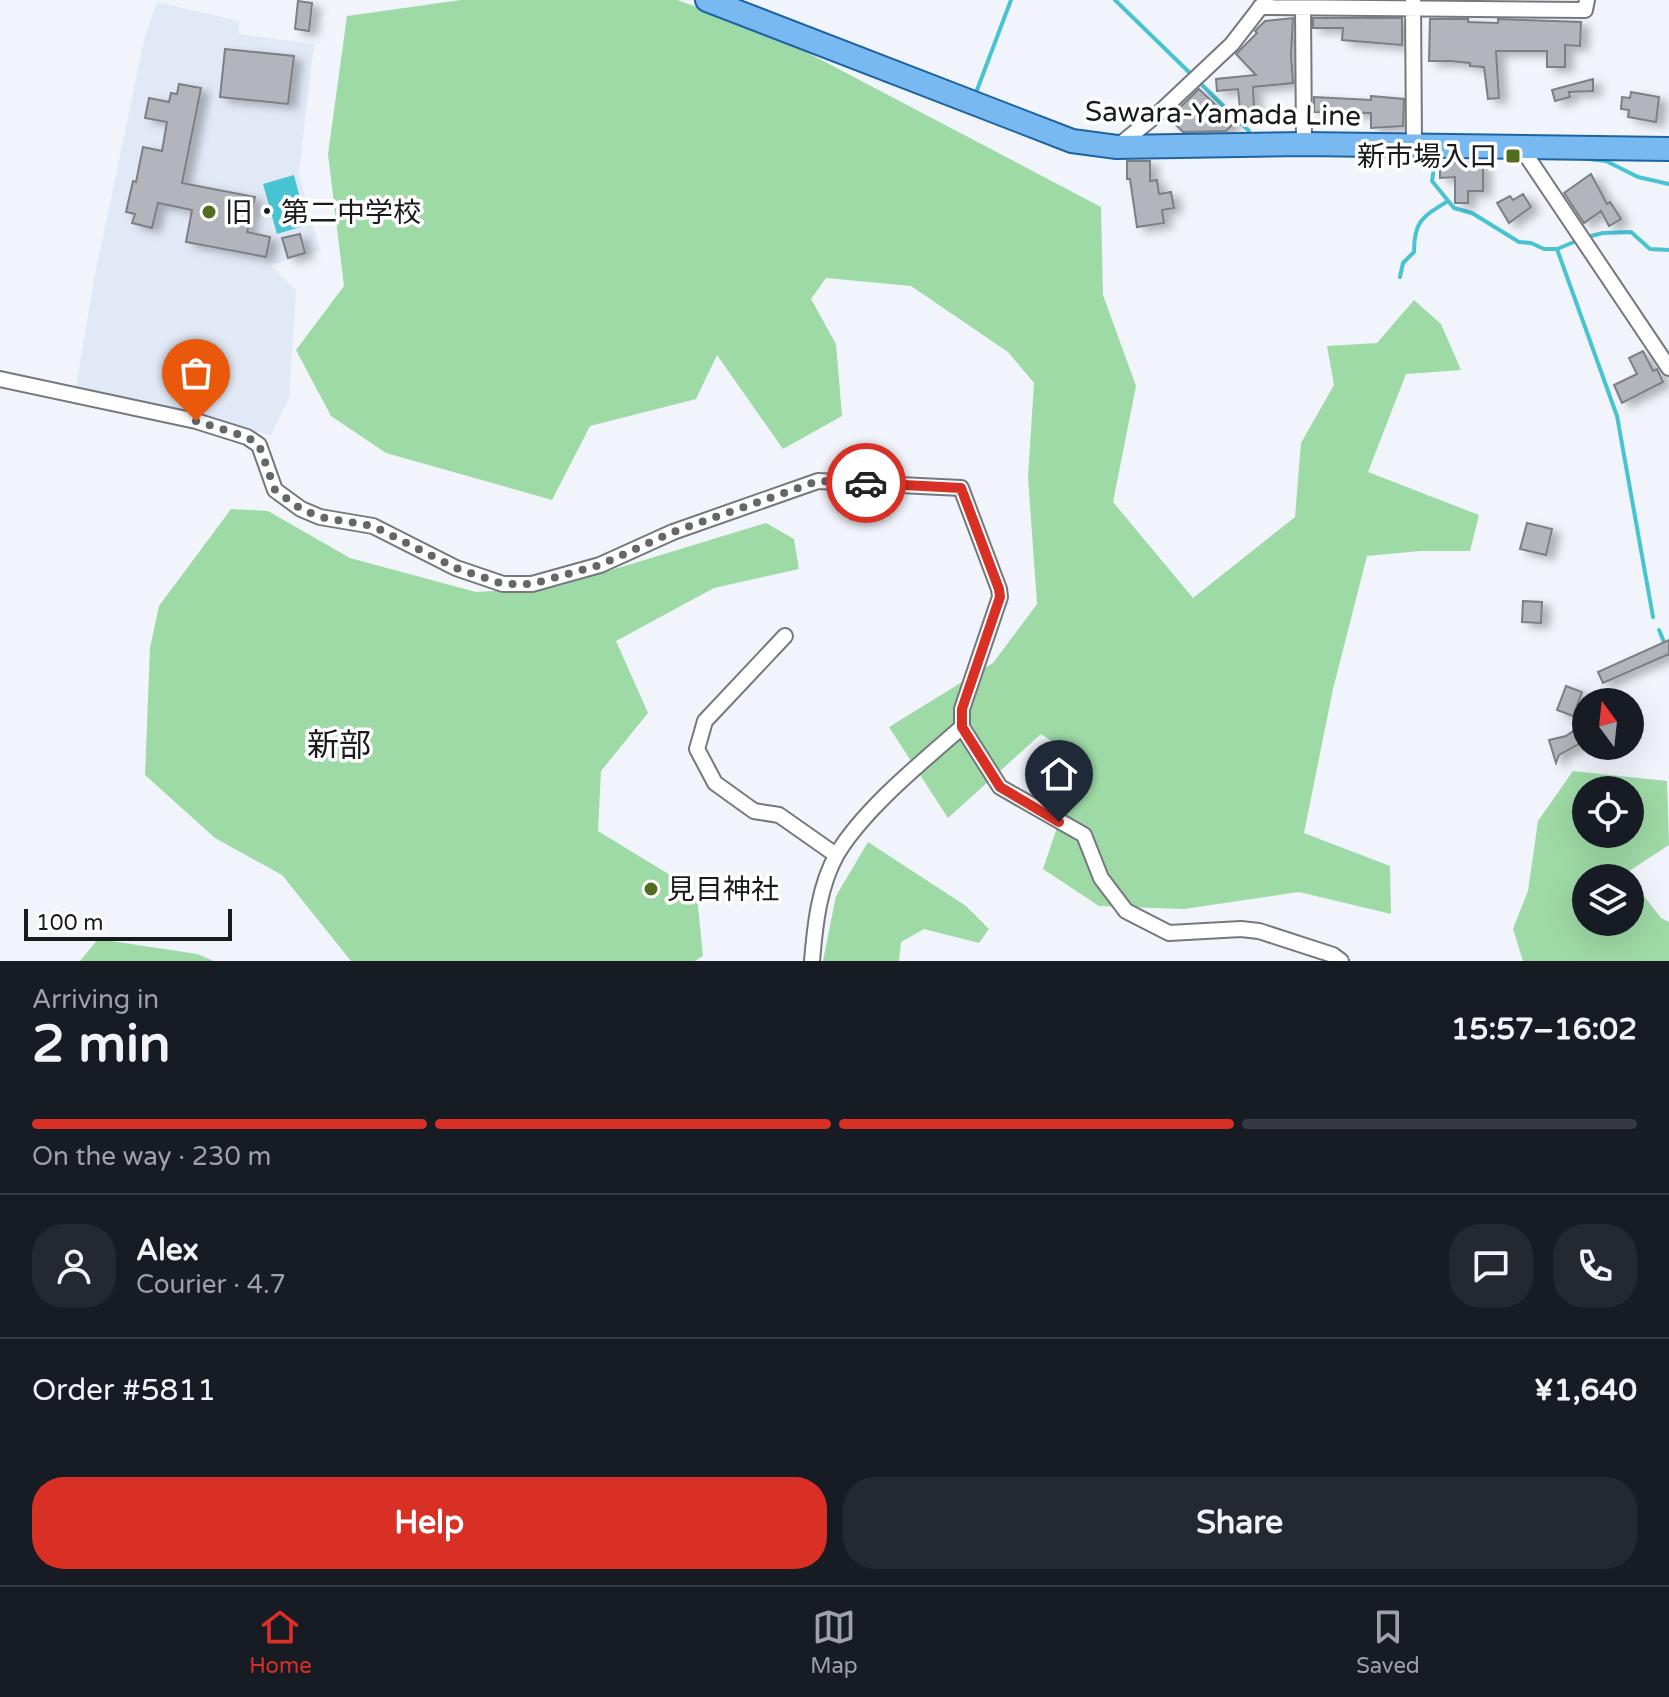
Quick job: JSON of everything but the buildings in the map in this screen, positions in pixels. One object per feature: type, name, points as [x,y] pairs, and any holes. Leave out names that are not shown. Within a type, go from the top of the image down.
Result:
[{"type":"main road","name":"Sawara-Yamada Line","points":[[707,0],[1072,141],[1117,147],[1304,144],[1669,149]]},
{"type":"street","points":[[1117,147],[1232,44],[1263,4],[1303,8],[1413,4],[1585,10],[1587,0]]},
{"type":"street","points":[[1413,4],[1414,145]]},
{"type":"street","points":[[1303,8],[1304,144]]},
{"type":"street","points":[[1520,146],[1669,368]]},
{"type":"street","points":[[0,379],[196,421],[247,437],[259,445],[275,490],[301,509],[320,517],[373,526],[456,568],[503,584],[532,584],[600,565],[673,532],[818,481],[961,488],[1000,597],[962,709],[962,727],[1000,787],[1084,835],[1101,878],[1126,911],[1169,933],[1259,931],[1333,955],[1341,961]]},
{"type":"street","points":[[785,636],[705,721],[697,749],[715,783],[754,811],[779,815],[836,855]]},
{"type":"street","points":[[812,961],[822,890],[836,855],[881,801],[962,727]]},
{"type":"shaded area","name":"旧・第二中学校","points":[[157,2],[239,21],[239,34],[314,44],[299,174],[320,251],[270,265],[296,290],[289,398],[271,435],[75,391],[95,275],[145,36]]},
{"type":"green space","points":[[461,0],[677,0],[770,33],[1101,207],[1103,295],[1136,386],[1113,502],[1193,598],[1295,517],[1301,443],[1334,385],[1327,346],[1377,343],[1414,300],[1441,324],[1461,370],[1406,374],[1368,472],[1479,515],[1470,551],[1420,551],[1367,556],[1333,689],[1304,833],[1390,866],[1391,914],[1299,892],[1184,909],[1099,906],[1043,869],[1080,760],[1041,734],[948,818],[889,727],[993,663],[1037,604],[1028,477],[1034,383],[1008,352],[911,286],[826,278],[811,299],[836,344],[842,416],[783,449],[717,355],[696,399],[590,426],[552,500],[386,453],[331,416],[296,350],[344,286],[328,154],[347,16]]},
{"type":"green space","points":[[231,509],[268,511],[350,558],[476,592],[556,587],[766,523],[794,539],[799,569],[714,588],[616,641],[648,713],[601,771],[598,831],[683,883],[697,896],[703,956],[695,961],[351,961],[282,875],[215,838],[145,775],[150,648],[159,606]]},
{"type":"green space","points":[[1573,771],[1620,776],[1572,776],[1572,848],[1644,848],[1644,779],[1667,781],[1669,845],[1640,864],[1572,864],[1572,936],[1644,936],[1644,896],[1661,918],[1669,922],[1669,961],[1523,961],[1513,929],[1528,891],[1538,821]]},
{"type":"green space","points":[[868,842],[966,906],[989,929],[979,943],[924,929],[901,942],[899,961],[823,961],[836,896]]},
{"type":"green space","points":[[98,939],[197,954],[214,961],[80,961]]},
{"type":"water","points":[[294,175],[307,225],[277,234],[263,184]]},
{"type":"waterway","points":[[977,90],[1011,0]]},
{"type":"waterway","points":[[1115,0],[1193,76]]},
{"type":"waterway","points":[[1199,82],[1249,131]]},
{"type":"waterway","points":[[1436,156],[1432,181],[1454,208],[1472,213],[1519,242],[1544,249],[1557,249],[1574,242]]},
{"type":"waterway","points":[[1580,158],[1606,161],[1638,177],[1669,184]]},
{"type":"waterway","points":[[1400,277],[1403,263],[1414,252],[1421,221],[1448,201]]},
{"type":"waterway","points":[[1587,237],[1631,232],[1650,249],[1669,250]]},
{"type":"waterway","points":[[1557,249],[1617,416],[1653,617]]},
{"type":"waterway","points":[[1659,630],[1669,654]]},
{"type":"way so far","points":[[196,421],[247,437],[259,445],[275,490],[301,509],[320,517],[373,526],[456,568],[503,584],[532,584],[600,565],[673,532],[818,481],[866,483]]},
{"type":"place","name":"新市場入口","points":[[1513,156]]},
{"type":"place","name":"旧・第二中学校","points":[[209,212]]},
{"type":"place","name":"見目神社","points":[[651,889]]},
{"type":"district","name":"新部","points":[[339,745]]},
{"type":"route","points":[[866,483],[961,488],[1000,597],[962,709],[962,727],[1000,787],[1059,822]]}]
